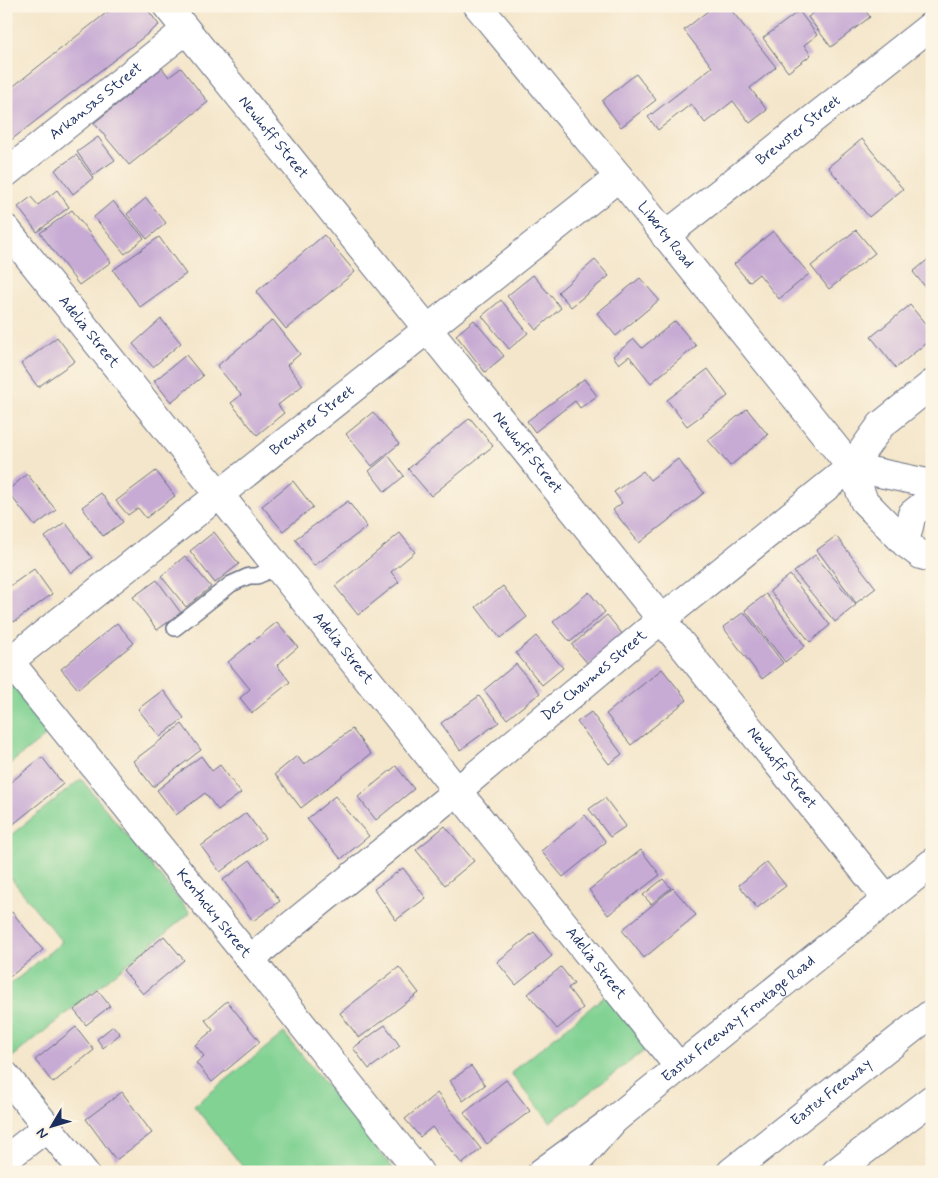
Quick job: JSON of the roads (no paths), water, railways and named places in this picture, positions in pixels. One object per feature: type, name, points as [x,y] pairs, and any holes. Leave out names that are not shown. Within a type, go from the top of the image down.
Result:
[{"type":"main road","name":"Newhoff Street","points":[[167,6],[888,898]]},
{"type":"main road","name":"Liberty Road","points":[[478,6],[619,177],[851,467],[864,501],[922,556]]},
{"type":"main road","name":"Brewster Street","points":[[665,236],[932,25]]},
{"type":"main road","name":"Arkansas Street","points":[[6,172],[186,30]]},
{"type":"main road","name":"Brewster Street","points":[[7,661],[619,177]]},
{"type":"main road","name":"Adelia Street","points":[[6,230],[679,1067]]},
{"type":"main road","name":"Des Chaumes Street","points":[[250,959],[457,791],[662,619],[851,467],[881,425],[932,384]]},
{"type":"main road","points":[[851,467],[932,484]]},
{"type":"main road","points":[[922,556],[912,514],[932,498]]},
{"type":"main road","name":"Kentucky Street","points":[[7,661],[250,959],[419,1172]]},
{"type":"main road","name":"Eastex Freeway Frontage Road","points":[[542,1172],[615,1119],[932,863]]},
{"type":"main road","name":"Eastex Freeway","points":[[730,1172],[932,1013]]},
{"type":"main road","points":[[6,1076],[84,1172]]},
{"type":"main road","points":[[836,1172],[932,1099]]},
{"type":"main road","points":[[865,1172],[932,1116]]},
{"type":"main road","points":[[568,1172],[615,1119]]},
{"type":"main road","points":[[6,1159],[47,1127]]},
{"type":"lane","points":[[175,628],[231,584],[248,576],[264,573],[275,564]]}]
